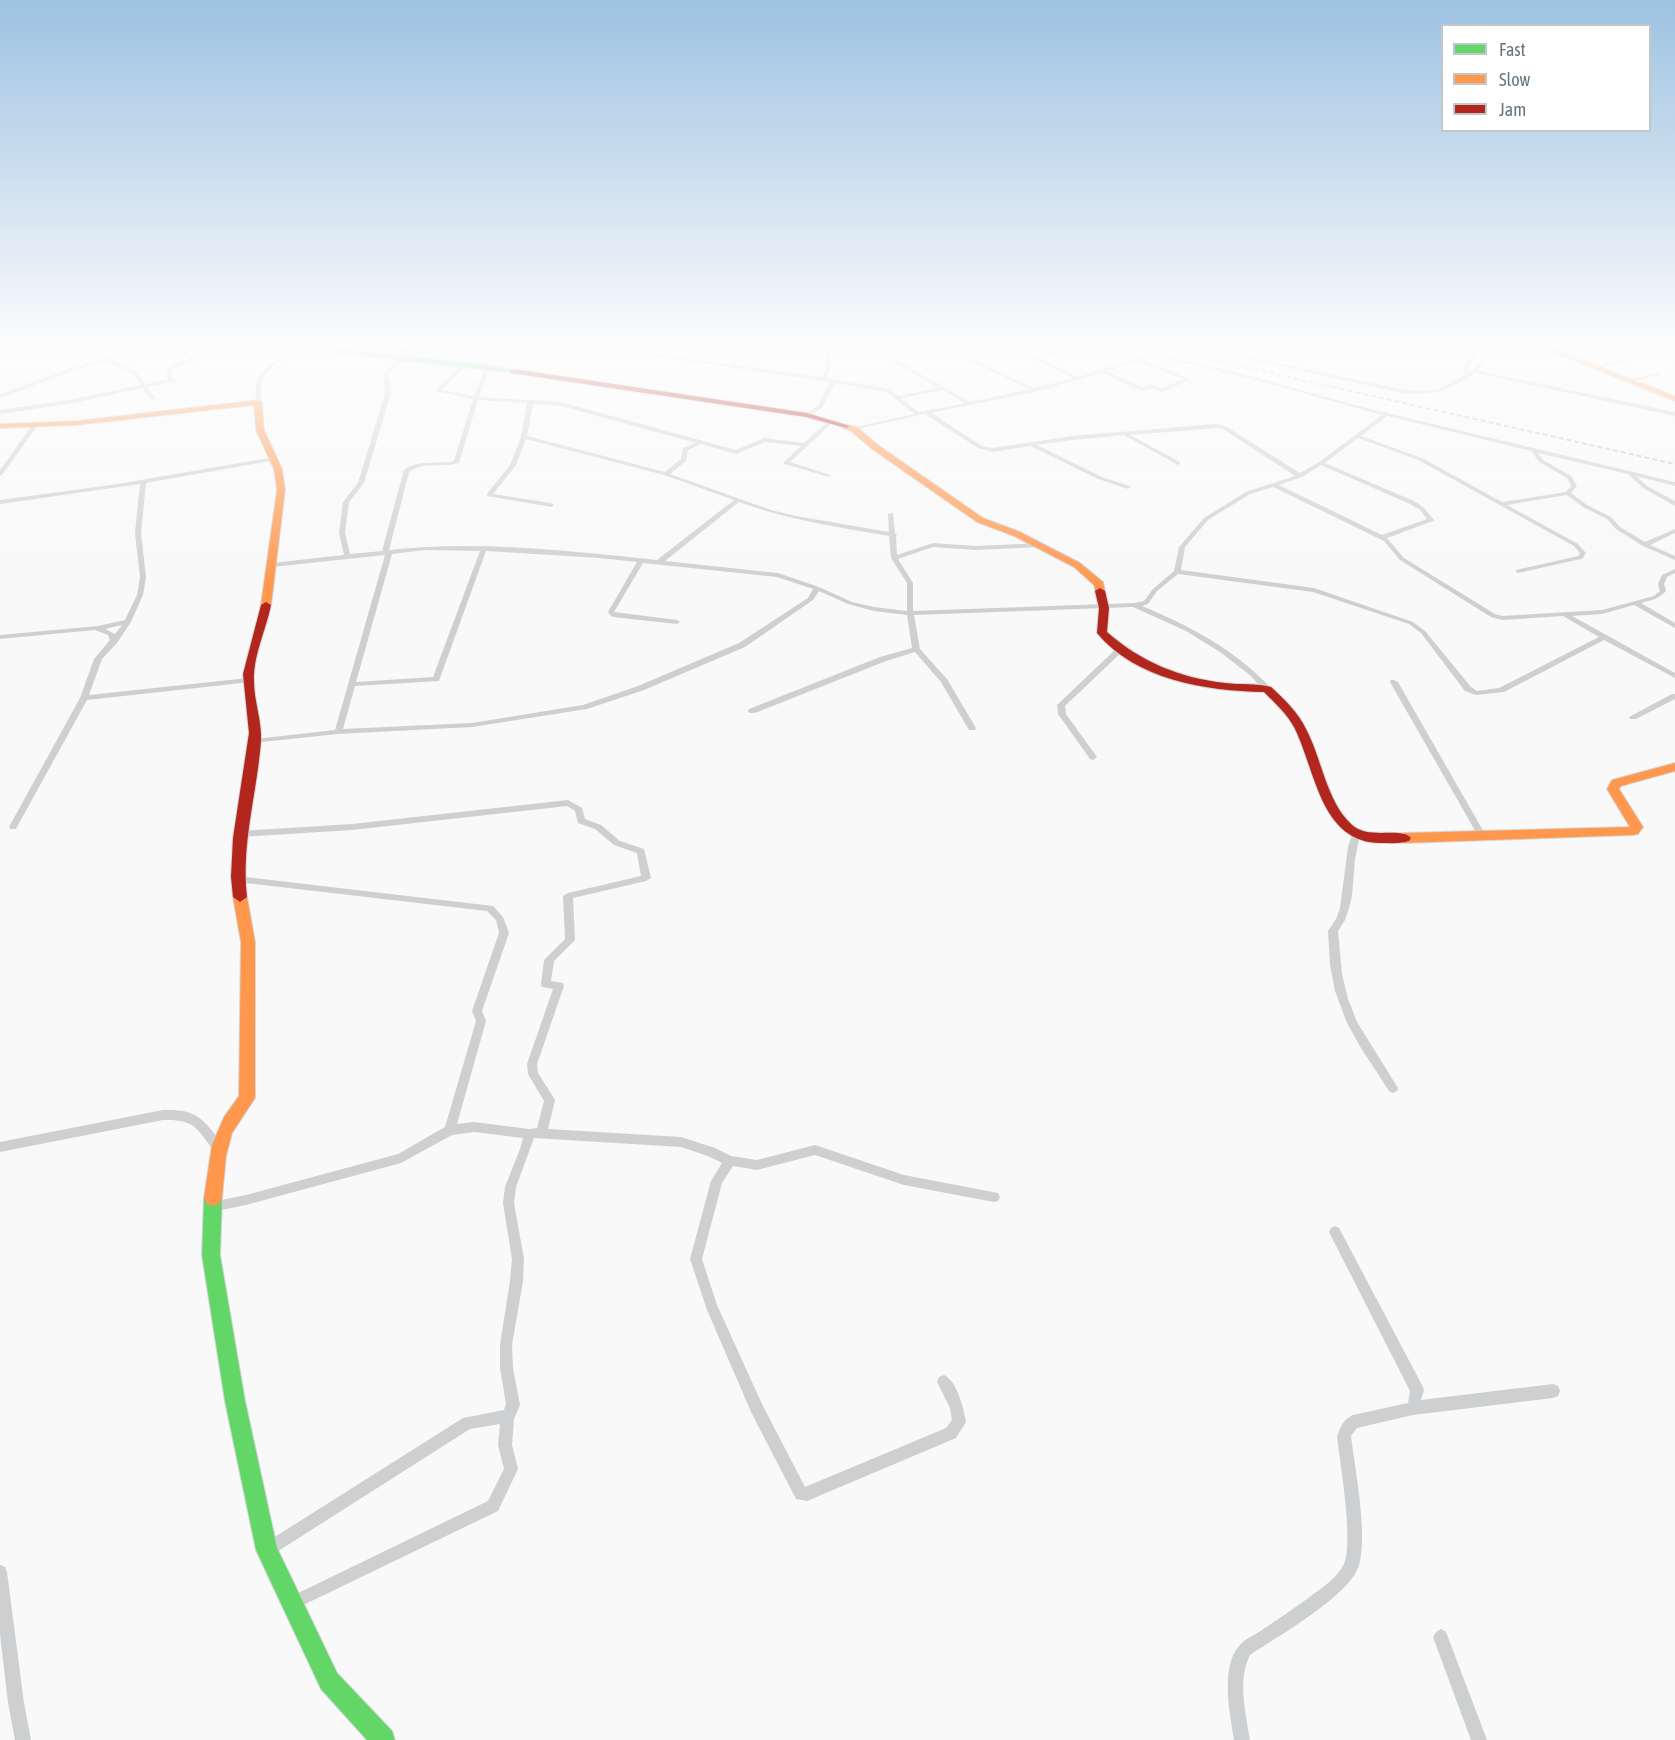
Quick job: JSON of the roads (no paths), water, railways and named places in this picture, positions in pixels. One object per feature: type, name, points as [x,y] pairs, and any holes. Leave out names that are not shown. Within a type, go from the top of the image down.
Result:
[{"type":"street","points":[[0,426],[52,424]]},
{"type":"street","points":[[260,424],[260,430],[278,469],[281,490],[265,609],[248,680],[255,714],[255,741],[240,834],[237,879],[248,942],[247,1098],[232,1115],[218,1147],[212,1207],[213,1266],[235,1401],[267,1550],[329,1681],[383,1740]]},
{"type":"street","points":[[348,558],[342,533],[346,502],[361,483],[379,424]]},
{"type":"street","points":[[338,732],[387,553],[406,471],[412,466],[457,462],[468,424]]},
{"type":"street","points":[[526,424],[524,437],[513,465],[489,495],[551,505]]},
{"type":"street","points":[[636,424],[736,452],[764,440],[804,445]]},
{"type":"street","points":[[827,424],[786,462],[828,476]]},
{"type":"street","points":[[840,424],[854,429],[980,520],[1041,545],[1077,565],[1095,579],[1099,585],[1104,608],[1102,633],[1120,650],[1155,667],[1196,682],[1233,689],[1267,689]]},
{"type":"street","points":[[854,429],[873,424]]},
{"type":"street","points":[[945,424],[986,449],[1072,438],[1221,427],[1300,476]]},
{"type":"street","points":[[272,565],[425,548],[484,549],[588,555],[766,573],[817,588],[850,603],[874,609],[910,613],[981,609],[1104,608],[1134,605],[1146,603],[1155,591],[1176,572],[1182,548],[1206,519],[1248,494],[1300,476],[1373,424]]},
{"type":"street","points":[[1427,424],[1675,484]]},
{"type":"street","points":[[0,474],[35,425]]},
{"type":"street","points":[[1126,435],[1178,464]]},
{"type":"street","points":[[1357,436],[1420,459],[1576,544],[1583,553],[1581,557],[1518,572]]},
{"type":"street","points":[[524,437],[666,474],[795,518],[894,535]]},
{"type":"street","points":[[666,474],[684,460],[685,449],[702,442]]},
{"type":"street","points":[[1030,444],[1100,478],[1128,487]]},
{"type":"street","points":[[1501,504],[1568,493],[1574,486],[1574,483],[1541,461],[1534,451]]},
{"type":"street","points":[[0,502],[143,482],[274,459]]},
{"type":"street","points":[[1321,463],[1362,478],[1388,492],[1408,499],[1426,512],[1431,520],[1381,538]]},
{"type":"street","points":[[1630,473],[1636,482],[1675,504]]},
{"type":"street","points":[[13,827],[84,698],[98,659],[128,622],[140,595],[143,577],[138,533],[143,482]]},
{"type":"street","points":[[1274,485],[1357,524],[1381,538],[1402,560],[1493,616],[1511,618],[1602,612],[1656,597],[1663,591],[1660,584],[1664,576],[1675,571]]},
{"type":"street","points":[[1568,493],[1585,506],[1609,518],[1618,528],[1646,545],[1675,558]]},
{"type":"street","points":[[658,563],[738,500]]},
{"type":"street","points":[[891,514],[894,558],[910,583],[910,613],[916,649],[944,681],[972,728]]},
{"type":"street","points":[[1646,545],[1675,531]]},
{"type":"street","points":[[894,558],[933,545],[976,548],[1041,545]]},
{"type":"street","points":[[352,684],[436,679],[484,549]]},
{"type":"street","points":[[641,561],[611,612],[613,615],[678,622]]},
{"type":"street","points":[[1176,572],[1314,590],[1411,623],[1423,632],[1468,689],[1476,693],[1501,690],[1604,637]]},
{"type":"street","points":[[255,741],[338,732],[472,725],[584,707],[641,688],[742,645],[811,599],[817,588]]},
{"type":"street","points":[[1634,602],[1675,626]]},
{"type":"street","points":[[1134,605],[1177,623],[1199,636],[1241,663],[1267,689],[1291,714],[1300,728],[1338,819],[1356,835],[1376,839],[1633,831],[1637,827],[1613,789],[1616,783],[1675,767]]},
{"type":"street","points":[[1564,615],[1675,676]]},
{"type":"street","points":[[0,637],[96,628],[128,622]]},
{"type":"street","points":[[96,628],[111,634],[114,641]]},
{"type":"street","points":[[752,711],[883,658],[916,649]]},
{"type":"street","points":[[1093,758],[1062,714],[1061,705],[1120,650]]},
{"type":"street","points":[[84,698],[248,680]]},
{"type":"street","points":[[1394,682],[1481,834]]},
{"type":"street","points":[[1633,717],[1675,696]]},
{"type":"street","points":[[240,834],[387,824],[568,803],[579,810],[581,821],[598,827],[617,843],[641,851],[646,878],[568,896],[570,940],[549,960],[546,984],[559,986],[532,1064],[534,1074],[550,1100],[535,1133],[528,1142],[513,1180],[509,1198],[518,1254],[518,1282],[506,1344],[506,1372],[513,1405],[506,1416],[506,1460],[511,1469],[493,1506],[293,1603]]},
{"type":"street","points":[[1356,835],[1350,850],[1352,865],[1343,919],[1333,931],[1335,965],[1343,1001],[1365,1044],[1393,1088]]},
{"type":"street","points":[[237,879],[490,908],[500,919],[504,933],[477,1011],[481,1021],[450,1130]]},
{"type":"street","points":[[0,1147],[163,1114],[182,1114],[197,1120],[218,1147]]},
{"type":"street","points":[[212,1207],[401,1158],[450,1130],[474,1127],[681,1142],[730,1161],[757,1164],[815,1150],[904,1180],[994,1197]]},
{"type":"street","points":[[730,1161],[717,1181],[696,1259],[711,1306],[757,1409],[801,1494],[807,1494],[951,1433],[959,1422],[957,1407],[944,1382]]},
{"type":"street","points":[[1335,1233],[1418,1390],[1413,1408]]},
{"type":"street","points":[[1242,1740],[1237,1689],[1240,1656],[1245,1650],[1339,1583],[1352,1566],[1355,1544],[1344,1436],[1347,1428],[1353,1422],[1413,1408],[1553,1391]]},
{"type":"street","points":[[267,1550],[468,1424],[506,1416]]},
{"type":"street","points":[[0,1572],[23,1740]]},
{"type":"street","points":[[1441,1637],[1479,1740]]},
{"type":"railway","points":[[1498,424],[1675,464]]}]
